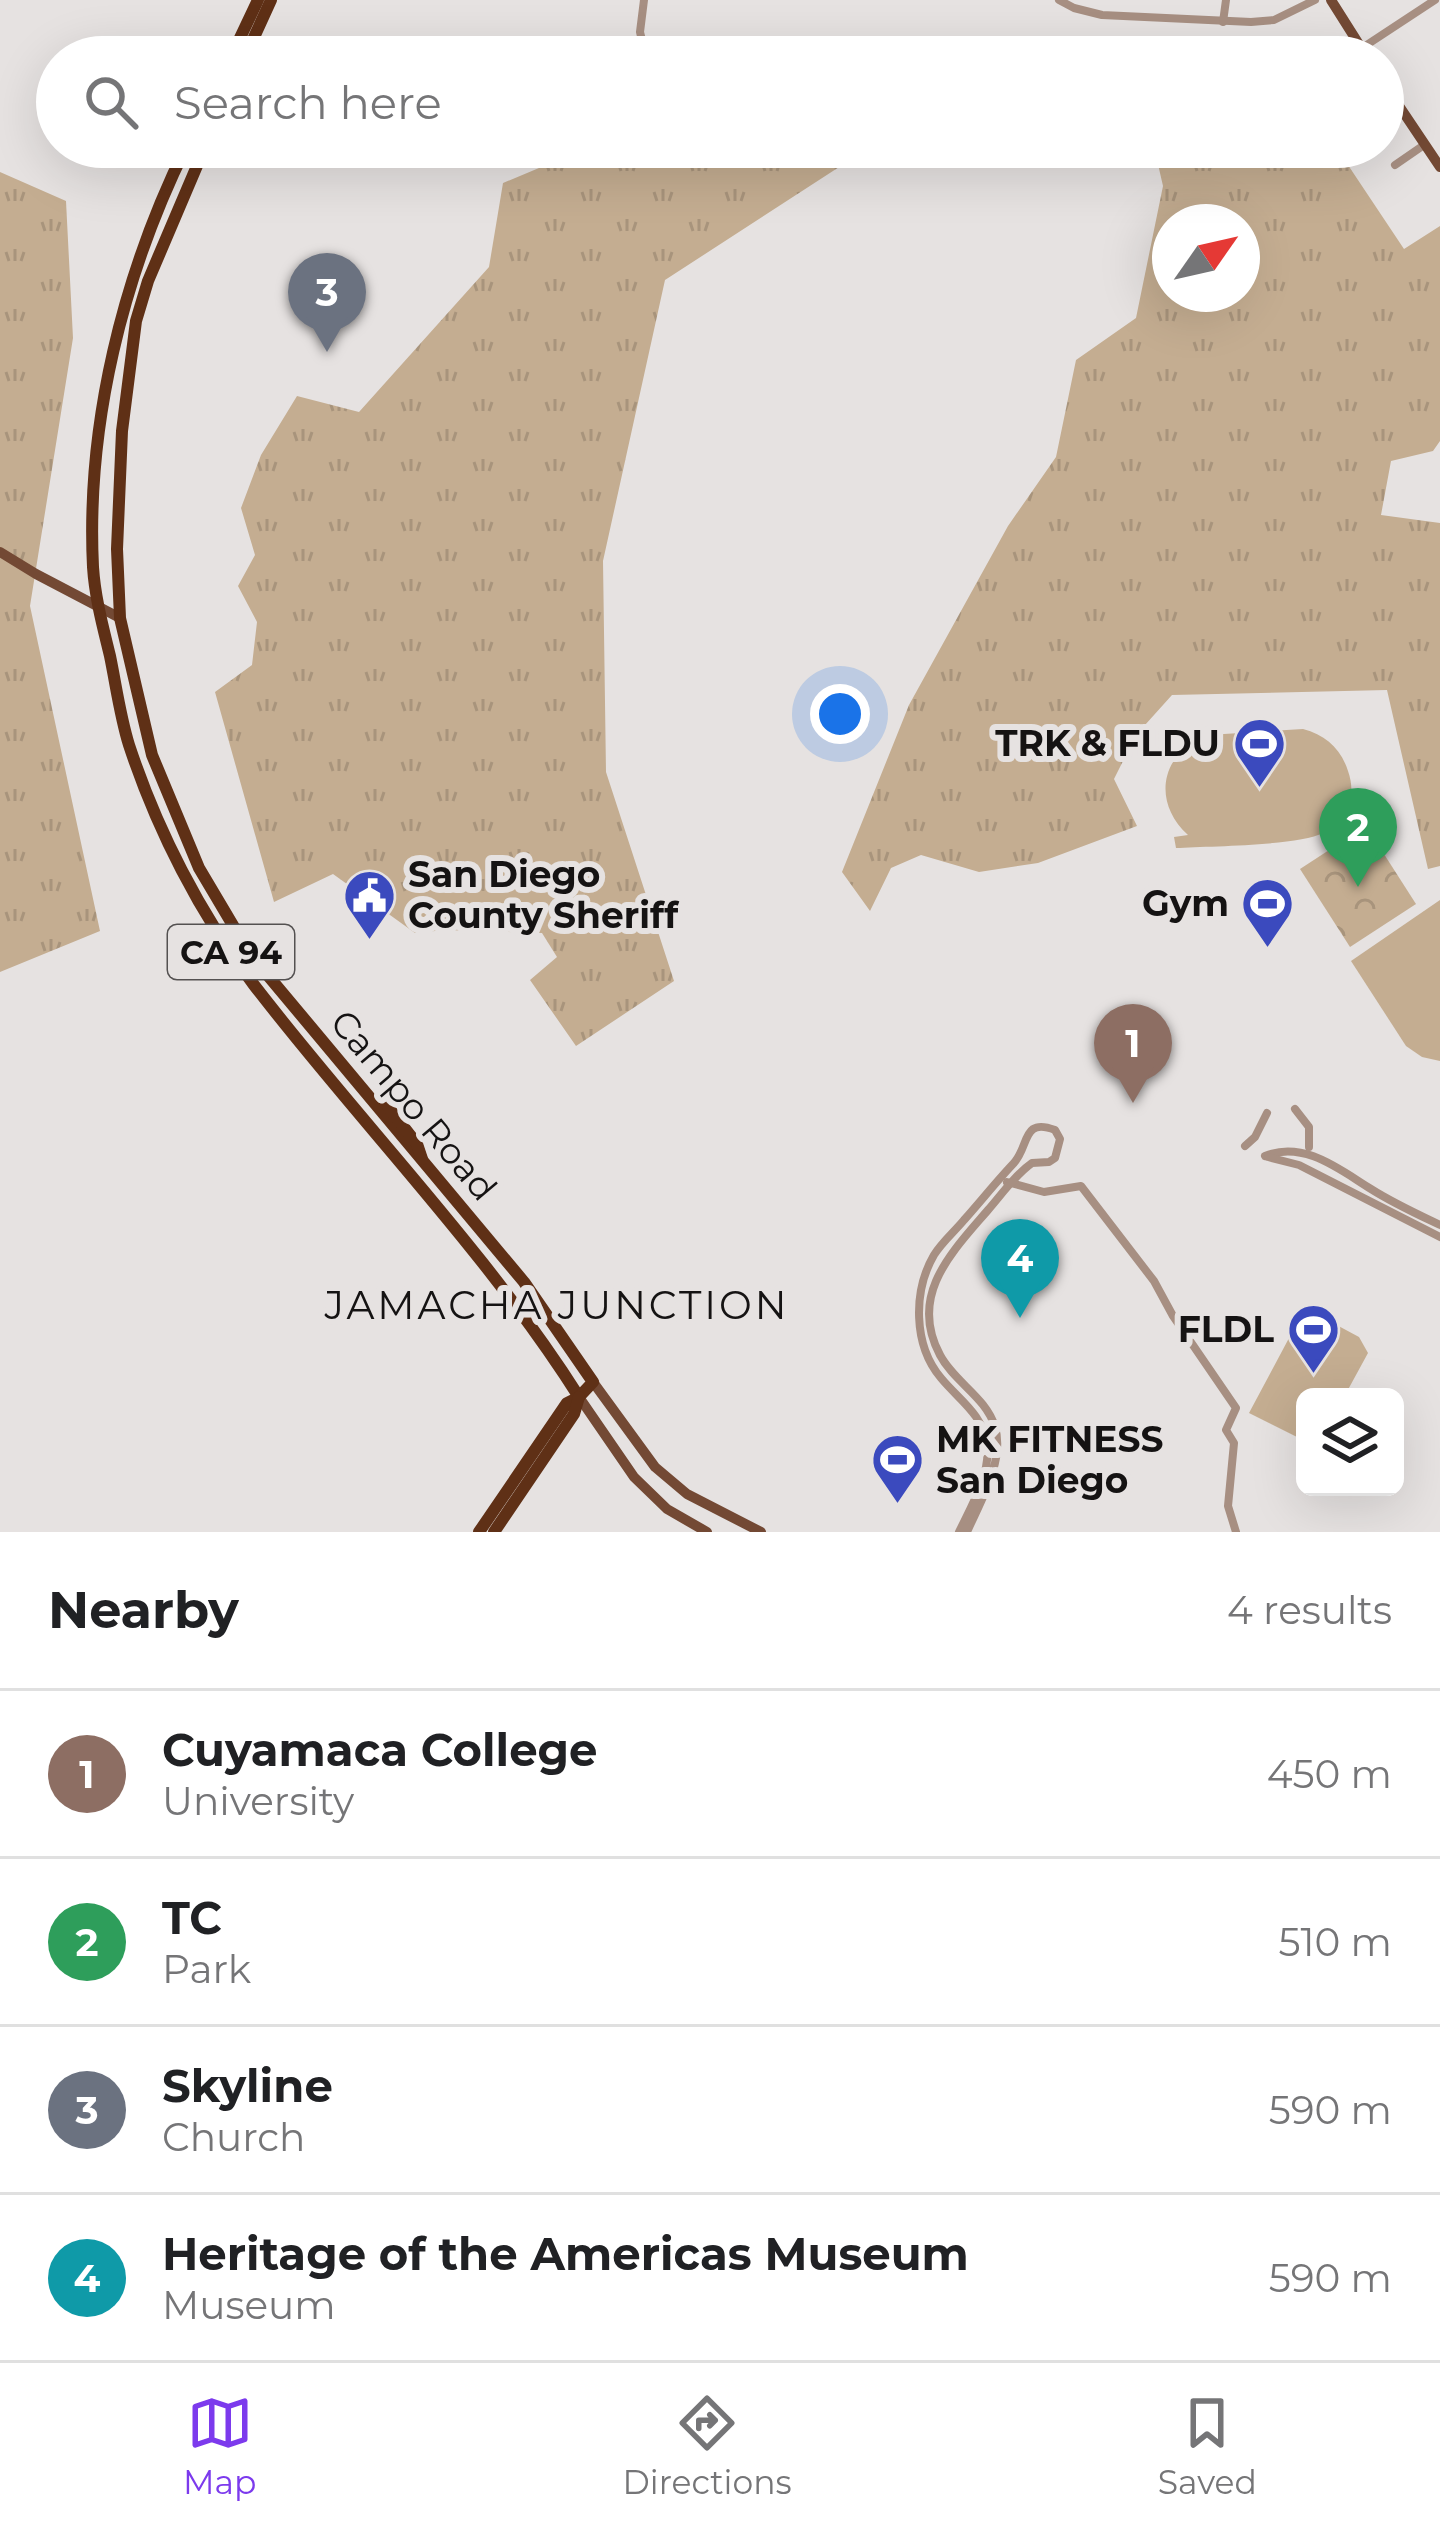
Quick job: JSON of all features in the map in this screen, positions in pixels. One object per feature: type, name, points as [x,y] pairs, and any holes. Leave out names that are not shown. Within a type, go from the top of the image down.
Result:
[{"type":"highway","points":[[241,36],[258,0]]},
{"type":"highway","points":[[255,36],[271,0]]},
{"type":"highway","name":"Campo Road","points":[[177,168],[126,302],[108,372],[95,490],[93,563],[98,606],[128,742],[159,823],[206,916],[253,983],[522,1311],[579,1397]]},
{"type":"highway","name":"Campo Road","points":[[196,168],[148,280],[136,321],[118,482],[121,618],[152,754],[199,868],[250,954],[524,1282],[593,1382]]},
{"type":"highway","points":[[388,1108],[417,1144],[424,1166]]},
{"type":"highway","points":[[479,1532],[567,1403],[593,1382]]},
{"type":"highway","points":[[494,1532],[574,1414],[579,1397]]},
{"type":"main road","points":[[1330,0],[1353,36]]},
{"type":"main road","points":[[1404,114],[1440,167]]},
{"type":"main road","points":[[0,552],[121,618]]},
{"type":"main road","points":[[593,1382],[655,1467],[687,1494],[761,1532]]},
{"type":"main road","points":[[579,1397],[634,1477],[668,1509],[707,1532]]},
{"type":"street","points":[[643,36],[639,24],[644,0]]},
{"type":"street","points":[[1059,0],[1102,15],[1223,22],[1274,20],[1315,0]]},
{"type":"street","points":[[1223,22],[1226,0]]},
{"type":"street","points":[[1387,36],[1436,0]]},
{"type":"street","points":[[1404,159],[1424,145]]},
{"type":"street","points":[[1294,1109],[1309,1127],[1309,1148]]},
{"type":"street","points":[[1245,1146],[1267,1113]]},
{"type":"street","points":[[963,1532],[986,1467],[987,1440],[970,1406],[932,1365],[924,1345],[919,1299],[935,1253],[1006,1181],[1032,1162],[1055,1158],[1060,1139],[1055,1130],[1036,1126],[1028,1132],[1006,1181]]},
{"type":"street","points":[[1440,1226],[1314,1157],[1290,1152],[1265,1156],[1299,1165],[1440,1238]]},
{"type":"street","points":[[1006,1181],[1044,1192],[1081,1186],[1154,1281],[1236,1408],[1226,1430],[1234,1443],[1228,1506],[1236,1532]]},
{"type":"street","points":[[1360,1197],[1388,1199]]},
{"type":"green space","points":[[539,168],[838,168],[665,280],[603,561],[606,772],[674,981],[576,1046],[530,980],[557,957],[542,933],[415,933],[333,874],[274,902],[215,692],[252,665],[257,622],[238,586],[255,555],[241,508],[261,455],[297,396],[359,412],[489,267],[503,183]]},
{"type":"green space","points":[[1159,168],[1350,168],[1404,249],[1440,226],[1440,441],[1433,451],[1391,461],[1381,515],[1440,523],[1440,866],[1428,869],[1387,690],[1172,695],[1136,735],[1114,779],[1137,826],[1038,863],[979,872],[921,855],[891,868],[870,911],[842,872],[909,705],[1008,526],[1056,457],[1076,360],[1136,318],[1152,240],[1152,312],[1260,312],[1260,204],[1159,204],[1163,186]]},
{"type":"green space","points":[[0,172],[66,201],[73,338],[30,606],[100,931],[0,972]]},
{"type":"green space","name":"TRK & FLDU","points":[[1303,729],[1332,744],[1345,763],[1351,798],[1339,822],[1323,833],[1294,841],[1176,848],[1174,837],[1188,835],[1169,807],[1166,779],[1180,753],[1208,735]]},
{"type":"green space","points":[[1366,826],[1416,904],[1350,947],[1300,869]]},
{"type":"green space","points":[[1440,900],[1440,1061],[1422,1057],[1406,1046],[1351,961]]},
{"type":"green space","name":"FLDL","points":[[1305,1308],[1359,1337],[1368,1353],[1349,1388],[1296,1388],[1296,1436],[1249,1413]]},
{"type":"place","name":"Skyline","points":[[327,352]]},
{"type":"place","name":"TRK & FLDU","points":[[1259,789]]},
{"type":"place","name":"TC","points":[[1358,887]]},
{"type":"place","name":"San Diego County Sheriff","points":[[369,941]]},
{"type":"place","name":"Gym","points":[[1268,949]]},
{"type":"place","name":"Cuyamaca College","points":[[1133,1103]]},
{"type":"place","name":"Heritage of the Americas Museum","points":[[1020,1318]]},
{"type":"place","name":"FLDL","points":[[1313,1375]]},
{"type":"place","name":"MK FITNESS San Diego","points":[[897,1506]]},
{"type":"district","name":"JAMACHA JUNCTION","points":[[557,1305]]}]
